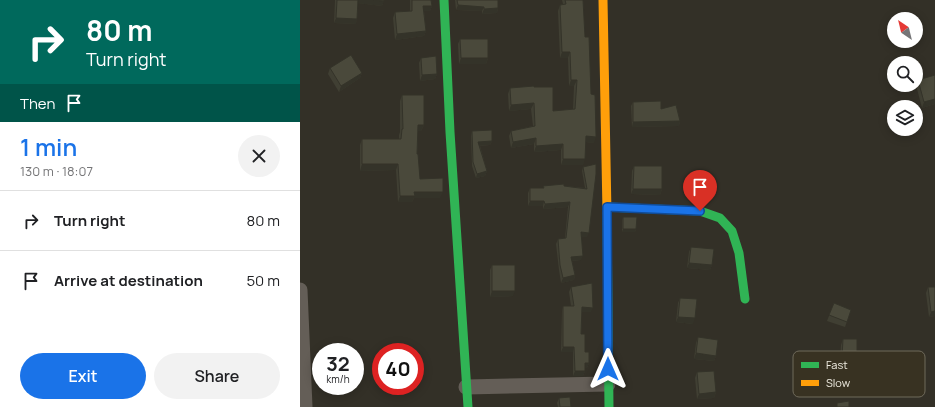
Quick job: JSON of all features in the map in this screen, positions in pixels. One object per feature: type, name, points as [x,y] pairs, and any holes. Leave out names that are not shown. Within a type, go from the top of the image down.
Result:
[{"type":"street","points":[[444,0],[450,139],[468,407]]},
{"type":"street","points":[[604,0],[609,407]]},
{"type":"street","points":[[607,207],[700,211],[720,218],[732,231],[739,253],[745,299]]},
{"type":"street","points":[[300,290],[305,407]]},
{"type":"street","points":[[466,387],[608,384]]},
{"type":"building","points":[[337,0],[358,0],[357,19],[336,18]]},
{"type":"building","points":[[412,0],[431,0],[432,6],[423,6],[426,31],[397,34],[395,12],[412,11]]},
{"type":"building","points":[[457,0],[498,0],[498,8],[484,9],[484,7],[458,5]]},
{"type":"building","points":[[565,0],[583,0],[585,37],[589,37],[591,94],[595,95],[596,137],[586,136],[585,159],[563,159],[563,144],[536,146],[536,138],[513,142],[511,131],[535,126],[534,103],[511,105],[510,88],[534,86],[553,87],[553,111],[575,109],[577,80],[571,80],[570,52],[562,52],[560,5],[566,4]]},
{"type":"building","points":[[460,39],[488,39],[488,58],[461,58]]},
{"type":"building","points":[[351,55],[362,73],[341,86],[330,68]]},
{"type":"building","points":[[436,56],[437,74],[422,75],[421,58]]},
{"type":"building","points":[[935,75],[935,99],[924,102],[921,92],[923,92],[923,79]]},
{"type":"building","points":[[402,95],[424,95],[424,125],[418,125],[417,154],[420,179],[443,178],[443,192],[414,192],[415,196],[400,196],[398,164],[362,164],[362,139],[401,139],[403,129]]},
{"type":"building","points":[[661,101],[661,109],[676,105],[680,121],[633,122],[633,102]]},
{"type":"building","points":[[492,130],[492,141],[478,142],[487,171],[477,174],[473,162],[472,131]]},
{"type":"building","points":[[596,164],[589,233],[581,232],[583,256],[571,257],[575,275],[563,278],[560,265],[558,239],[566,238],[570,202],[545,204],[544,201],[530,201],[530,188],[544,188],[543,186],[564,184],[564,186],[587,189],[583,167]]},
{"type":"building","points":[[634,166],[662,166],[662,189],[633,189]]},
{"type":"building","points":[[623,217],[637,217],[636,229],[623,229]]},
{"type":"building","points":[[691,247],[714,249],[712,265],[689,263]]},
{"type":"building","points":[[492,265],[515,265],[515,291],[492,291]]},
{"type":"building","points":[[592,283],[593,308],[582,307],[581,334],[585,334],[585,352],[589,352],[589,363],[585,363],[585,371],[575,371],[574,347],[563,347],[563,306],[574,306],[571,287]]},
{"type":"building","points":[[928,287],[935,287],[935,311],[931,312]]},
{"type":"building","points":[[680,298],[697,299],[695,318],[678,317]]},
{"type":"building","points":[[834,303],[851,310],[847,322],[829,315]]},
{"type":"building","points":[[698,337],[718,340],[716,356],[696,353]]},
{"type":"building","points":[[843,339],[857,339],[857,351],[842,351]]},
{"type":"building","points":[[714,371],[716,392],[699,394],[697,372]]},
{"type":"building","points":[[570,397],[571,407],[560,407],[559,398]]},
{"type":"building","points":[[849,401],[849,407],[837,407],[837,403]]},
{"type":"traffic: fast","points":[[444,0],[450,132],[468,407]]},
{"type":"traffic: fast","points":[[607,207],[700,211],[720,218],[732,231],[739,253],[745,299]]},
{"type":"traffic: fast","points":[[607,213],[609,407]]},
{"type":"traffic: slow","points":[[603,0],[607,213]]},
{"type":"route","points":[[608,369],[607,207],[700,211]]}]
